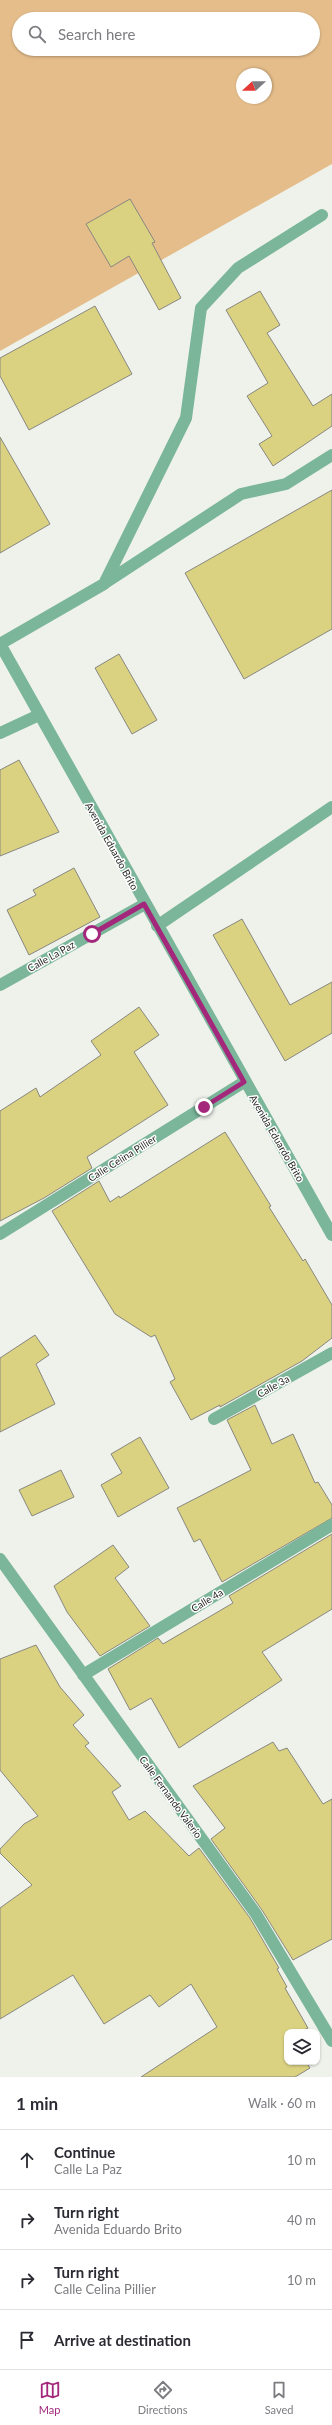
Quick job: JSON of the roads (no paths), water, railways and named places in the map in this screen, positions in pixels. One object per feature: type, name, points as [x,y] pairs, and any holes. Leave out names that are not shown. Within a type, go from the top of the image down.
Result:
[{"type":"street","points":[[104,584],[186,418],[201,308],[238,268],[322,215]]},
{"type":"street","points":[[0,644],[104,584],[241,494],[286,484],[332,455]]},
{"type":"street","name":"Avenida Eduardo Brito","points":[[0,644],[144,904],[332,1235]]},
{"type":"street","points":[[0,733],[39,715]]},
{"type":"street","points":[[157,926],[332,806]]},
{"type":"street","name":"Calle La Paz","points":[[0,985],[144,904]]},
{"type":"street","name":"Calle Celina Pillier","points":[[0,1234],[244,1082]]},
{"type":"street","name":"Calle 3a","points":[[214,1420],[332,1353]]},
{"type":"street","name":"Calle 4a","points":[[83,1675],[332,1525]]},
{"type":"street","name":"Calle Fernando Valerio","points":[[0,1559],[256,1914],[332,2041]]}]
